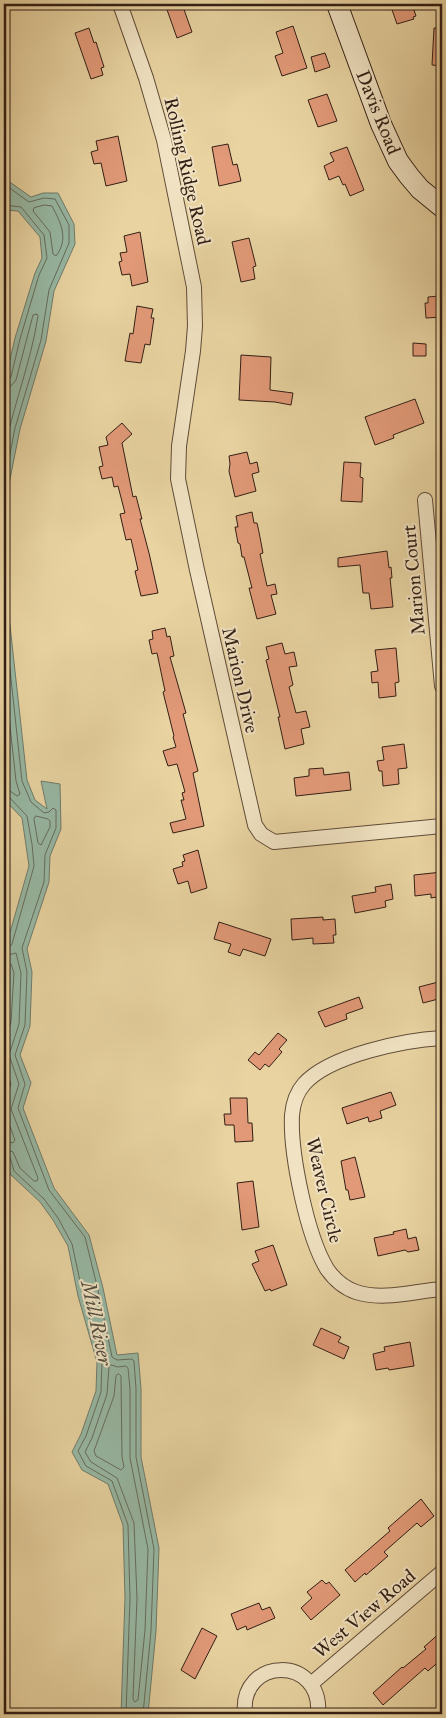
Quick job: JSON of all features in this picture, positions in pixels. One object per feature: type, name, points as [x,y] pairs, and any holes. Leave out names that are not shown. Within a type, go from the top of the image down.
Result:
[{"type":"main road","name":"Davis Road","points":[[337,4],[382,124],[398,160],[420,189],[442,207]]},
{"type":"street","name":"Rolling Ridge Road","points":[[120,4],[146,78],[164,140],[190,266],[195,305],[193,350]]},
{"type":"street","name":"Marion Drive","points":[[193,350],[179,446],[178,479],[200,585],[255,825],[261,834],[274,842],[442,826]]},
{"type":"street","name":"Marion Court","points":[[424,500],[442,686]]},
{"type":"street","name":"Weaver Circle","points":[[442,1038],[416,1040],[393,1045],[339,1062],[318,1072],[304,1084],[295,1099],[292,1114],[292,1137],[299,1179],[315,1241],[328,1270],[340,1284],[356,1292],[375,1296],[442,1289]]},
{"type":"street","name":"West View Road","points":[[311,1684],[442,1572]]},
{"type":"street","name":"West View Road","points":[[245,1714],[246,1694],[252,1684],[260,1676],[270,1671],[281,1670],[292,1671],[303,1676],[311,1684],[319,1703],[318,1714]]},
{"type":"water","points":[[4,178],[31,197],[43,193],[58,193],[74,224],[75,244],[54,291],[46,341],[20,429],[8,489],[4,557],[4,385],[15,338],[35,273],[42,258],[40,237],[18,211],[4,210]]},
{"type":"water","name":"Mill River","points":[[4,571],[27,780],[35,800],[47,809],[41,781],[60,784],[61,829],[50,856],[49,882],[27,949],[32,972],[30,1026],[20,1055],[31,1083],[23,1108],[54,1188],[89,1235],[103,1288],[117,1355],[138,1353],[141,1389],[141,1457],[159,1548],[156,1631],[148,1714],[121,1714],[125,1598],[123,1525],[108,1484],[82,1470],[72,1452],[81,1434],[96,1391],[97,1362],[78,1296],[68,1246],[40,1202],[10,1174],[4,1153],[4,947],[7,943],[29,866],[22,818],[4,799]]},
{"type":"building","points":[[165,4],[182,4],[192,32],[177,38]]},
{"type":"building","points":[[390,4],[412,4],[416,16],[413,17],[414,19],[397,24]]},
{"type":"building","points":[[293,26],[307,68],[282,76],[275,56],[283,53],[276,32]]},
{"type":"building","points":[[89,28],[94,43],[96,42],[104,67],[101,68],[103,75],[91,79],[75,33]]},
{"type":"building","points":[[434,28],[442,29],[442,66],[432,65]]},
{"type":"building","points":[[325,53],[330,67],[315,72],[311,57]]},
{"type":"building","points":[[327,94],[337,121],[318,127],[308,100]]},
{"type":"building","points":[[118,136],[127,181],[106,186],[101,163],[94,164],[91,152],[98,150],[96,141]]},
{"type":"building","points":[[228,144],[233,165],[237,164],[241,181],[219,186],[212,147]]},
{"type":"building","points":[[347,147],[364,190],[350,196],[339,176],[329,180],[324,166],[334,161],[330,153]]},
{"type":"building","points":[[140,232],[148,282],[132,286],[130,274],[122,275],[119,262],[122,261],[120,253],[127,252],[124,236]]},
{"type":"building","points":[[249,238],[256,266],[253,267],[255,279],[241,282],[232,242]]},
{"type":"building","points":[[439,296],[440,302],[442,302],[442,317],[426,318],[425,303],[428,303],[428,297]]},
{"type":"building","points":[[137,306],[153,309],[151,318],[154,318],[150,345],[145,344],[141,363],[125,361],[130,333],[133,334]]},
{"type":"building","points":[[413,343],[426,344],[426,356],[413,356]]},
{"type":"building","points":[[241,355],[271,357],[270,390],[293,393],[291,405],[239,400]]},
{"type":"building","points":[[415,399],[424,423],[393,435],[394,438],[375,445],[365,417]]},
{"type":"building","points":[[122,423],[132,434],[122,443],[133,497],[136,496],[142,519],[140,519],[158,593],[141,596],[135,571],[138,570],[131,539],[126,540],[120,514],[125,513],[118,486],[114,487],[112,477],[102,479],[99,467],[103,466],[99,447],[108,445],[106,437]]},
{"type":"building","points":[[247,452],[250,464],[257,462],[259,472],[252,474],[256,491],[235,497],[229,471],[229,456]]},
{"type":"building","points":[[344,462],[361,463],[360,477],[363,478],[362,502],[341,501]]},
{"type":"building","points":[[252,512],[254,523],[257,523],[259,532],[263,553],[260,554],[267,586],[275,584],[277,594],[271,595],[276,614],[257,619],[249,588],[252,588],[235,527],[238,527],[236,516]]},
{"type":"building","points":[[387,551],[389,568],[391,567],[392,578],[390,578],[393,607],[371,609],[369,593],[363,593],[360,565],[338,567],[338,558]]},
{"type":"building","points":[[165,628],[167,637],[170,636],[174,656],[170,657],[186,713],[183,714],[198,771],[193,773],[204,826],[173,833],[170,823],[186,819],[181,800],[184,800],[182,793],[185,792],[177,764],[168,766],[163,751],[176,747],[163,692],[165,691],[157,653],[152,654],[149,640],[153,639],[152,631]]},
{"type":"building","points":[[282,643],[285,654],[294,652],[297,666],[289,667],[293,685],[289,687],[296,713],[306,711],[310,727],[301,729],[304,744],[285,749],[278,717],[280,717],[266,660],[269,659],[266,647]]},
{"type":"building","points":[[396,648],[399,682],[395,683],[396,696],[379,698],[378,682],[372,683],[371,672],[378,671],[375,650]]},
{"type":"building","points":[[404,744],[407,768],[398,769],[399,784],[383,786],[382,771],[379,771],[377,761],[384,760],[382,747]]},
{"type":"building","points":[[323,768],[324,775],[349,772],[351,790],[296,796],[294,778],[309,776],[309,769]]},
{"type":"building","points":[[198,850],[207,888],[191,893],[188,881],[178,884],[173,869],[183,866],[182,862],[185,861],[183,855]]},
{"type":"building","points":[[442,872],[442,896],[431,898],[431,894],[415,896],[414,875]]},
{"type":"building","points":[[391,884],[393,899],[385,901],[386,907],[355,913],[352,896],[376,892],[375,887]]},
{"type":"building","points":[[323,917],[323,920],[335,919],[336,935],[333,935],[334,943],[313,944],[313,938],[292,940],[291,919]]},
{"type":"building","points":[[219,922],[271,939],[265,956],[243,949],[240,956],[228,952],[231,944],[214,939]]},
{"type":"building","points":[[442,981],[442,998],[423,1003],[419,987]]},
{"type":"building","points":[[359,997],[363,1008],[346,1014],[347,1019],[325,1027],[318,1012]]},
{"type":"building","points":[[278,1033],[287,1040],[279,1049],[282,1052],[269,1067],[265,1064],[260,1070],[248,1060],[255,1052],[259,1055]]},
{"type":"building","points":[[391,1092],[396,1105],[380,1111],[382,1118],[369,1122],[368,1117],[347,1124],[342,1108]]},
{"type":"building","points":[[230,1098],[247,1098],[248,1123],[252,1123],[253,1141],[235,1142],[234,1125],[225,1125],[224,1114],[231,1114]]},
{"type":"building","points":[[355,1157],[365,1197],[350,1200],[348,1190],[346,1190],[341,1161]]},
{"type":"building","points":[[253,1181],[259,1227],[242,1230],[237,1183]]},
{"type":"building","points":[[406,1229],[408,1239],[416,1237],[419,1250],[408,1252],[405,1250],[378,1256],[374,1238],[394,1234],[393,1232]]},
{"type":"building","points":[[273,1245],[287,1285],[271,1291],[270,1289],[265,1291],[252,1264],[259,1261],[255,1251]]},
{"type":"building","points":[[321,1328],[341,1337],[338,1342],[349,1347],[344,1359],[313,1345]]},
{"type":"building","points":[[410,1342],[414,1366],[376,1370],[373,1354],[385,1351],[384,1347]]},
{"type":"building","points":[[421,1499],[434,1516],[421,1527],[417,1523],[384,1552],[388,1556],[355,1582],[345,1570],[390,1531],[388,1528]]},
{"type":"building","points":[[322,1580],[326,1584],[329,1582],[340,1595],[311,1620],[301,1608],[312,1598],[307,1592]]},
{"type":"building","points":[[259,1603],[262,1610],[270,1607],[275,1618],[247,1630],[246,1626],[237,1630],[231,1614]]},
{"type":"building","points":[[202,1628],[217,1636],[195,1679],[181,1670]]},
{"type":"building","points":[[442,1631],[442,1659],[428,1671],[425,1668],[383,1705],[373,1693],[426,1649],[424,1647]]}]
